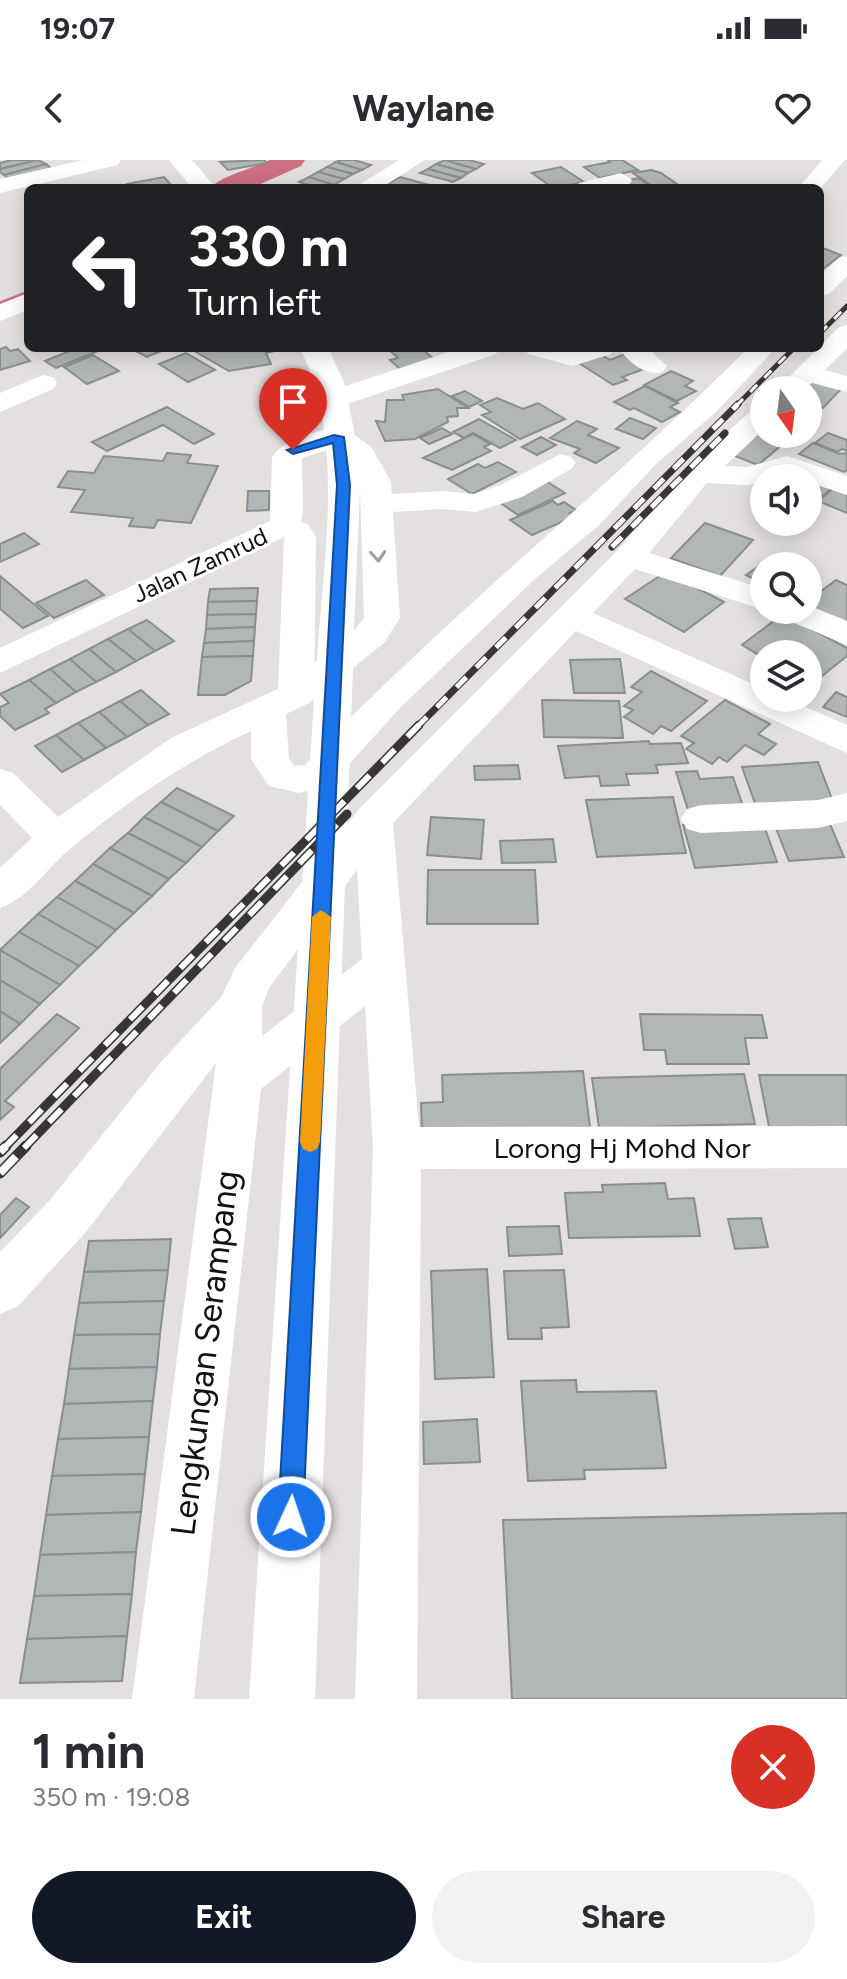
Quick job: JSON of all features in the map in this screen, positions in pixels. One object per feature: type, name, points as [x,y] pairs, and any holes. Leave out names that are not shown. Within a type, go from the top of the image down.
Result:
[{"type":"main road","points":[[180,160],[201,184]]},
{"type":"main road","points":[[283,1670],[359,495],[375,482],[361,454],[338,437],[337,398],[331,377],[316,352]]},
{"type":"main road","points":[[282,702],[371,635],[382,618],[359,495]]},
{"type":"street","points":[[0,186],[110,160]]},
{"type":"street","points":[[372,184],[414,160]]},
{"type":"street","points":[[813,184],[834,160]]},
{"type":"street","points":[[604,184],[621,180]]},
{"type":"street","points":[[824,285],[847,263]]},
{"type":"street","points":[[0,313],[24,303]]},
{"type":"street","points":[[804,376],[847,333]]},
{"type":"street","points":[[337,398],[475,352]]},
{"type":"street","points":[[551,352],[573,358],[590,352]]},
{"type":"street","points":[[637,352],[654,366]]},
{"type":"street","points":[[282,702],[267,737],[270,759],[282,777],[299,780],[317,776],[388,699],[524,572],[589,517],[645,459],[706,406],[759,352]]},
{"type":"street","points":[[0,404],[43,383]]},
{"type":"street","points":[[822,383],[847,384]]},
{"type":"street","name":"Lengkungan Serampang","points":[[163,1699],[239,1080],[240,1006],[250,980],[373,819],[629,557],[699,474],[750,427]]},
{"type":"street","points":[[284,527],[288,512],[287,457],[293,450],[338,437]]},
{"type":"street","points":[[359,495],[476,503],[511,491],[561,463]]},
{"type":"street","points":[[699,474],[748,476],[787,465],[847,486]]},
{"type":"street","name":"Jalan Zamrud","points":[[6,650],[243,542],[284,527],[297,531],[300,537],[282,702]]},
{"type":"street","points":[[629,557],[750,596]]},
{"type":"street","points":[[572,616],[847,740]]},
{"type":"street","points":[[822,623],[847,634]]},
{"type":"street","points":[[0,892],[56,839],[184,747],[282,702]]},
{"type":"street","points":[[0,782],[56,839]]},
{"type":"street","points":[[701,819],[818,814],[847,807]]},
{"type":"street","points":[[373,819],[397,1148],[386,1699]]},
{"type":"street","points":[[239,1080],[383,967]]},
{"type":"street","name":"Lengkungan Serampang","points":[[0,1289],[67,1217],[177,1076],[240,1006]]},
{"type":"street","name":"Lorong Hj Mohd Nor","points":[[397,1148],[847,1147]]},
{"type":"building","points":[[38,160],[0,169],[0,163]]},
{"type":"building","points":[[38,160],[46,164],[4,175],[0,172],[0,169]]},
{"type":"building","points":[[264,160],[267,163],[228,170],[220,162]]},
{"type":"building","points":[[341,160],[371,165],[362,170],[336,162]]},
{"type":"building","points":[[445,160],[476,169],[468,173],[436,164]]},
{"type":"building","points":[[445,160],[469,160],[484,164],[476,169]]},
{"type":"building","points":[[608,160],[622,160],[638,170],[600,178],[584,167],[610,162]]},
{"type":"building","points":[[336,162],[362,170],[353,174],[327,167]]},
{"type":"building","points":[[46,164],[52,169],[10,180],[4,175]]},
{"type":"building","points":[[436,164],[468,173],[461,178],[428,169]]},
{"type":"building","points":[[327,167],[353,174],[344,179],[318,172]]},
{"type":"building","points":[[561,167],[584,182],[547,184],[532,173]]},
{"type":"building","points":[[428,169],[461,178],[453,182],[420,173]]},
{"type":"building","points":[[651,170],[677,184],[649,184],[633,173]]},
{"type":"building","points":[[318,172],[344,179],[331,184],[309,177]]},
{"type":"building","points":[[164,177],[170,184],[127,184]]},
{"type":"building","points":[[309,177],[331,184],[306,184],[299,182]]},
{"type":"building","points":[[400,177],[426,184],[387,184]]},
{"type":"building","points":[[638,178],[648,184],[613,184]]},
{"type":"building","points":[[824,249],[841,255],[824,268]]},
{"type":"building","points":[[6,347],[10,351],[18,349],[30,361],[0,370],[0,349]]},
{"type":"building","points":[[67,352],[96,352],[56,368],[45,361]]},
{"type":"building","points":[[138,352],[159,352],[147,357]]},
{"type":"building","points":[[196,352],[270,352],[266,353],[271,364],[229,371]]},
{"type":"building","points":[[391,352],[426,352],[435,360],[400,369],[390,360],[398,358]]},
{"type":"building","points":[[635,352],[655,365],[622,377],[627,380],[613,385],[579,363],[602,355],[610,360]]},
{"type":"building","points":[[186,353],[215,370],[188,382],[159,364]]},
{"type":"building","points":[[93,355],[119,371],[87,384],[64,367]]},
{"type":"building","points":[[671,371],[693,381],[685,386],[696,391],[677,401],[644,385]]},
{"type":"building","points":[[822,382],[845,385],[823,408]]},
{"type":"building","points":[[645,386],[678,403],[670,407],[680,412],[662,422],[614,402]]},
{"type":"building","points":[[438,389],[468,408],[457,408],[458,416],[447,417],[448,422],[415,439],[385,441],[376,421],[385,422],[387,400],[404,400],[402,395]]},
{"type":"building","points":[[465,391],[482,401],[469,407],[452,396]]},
{"type":"building","points":[[497,398],[523,409],[538,403],[565,419],[520,439],[482,415],[491,412],[480,405]]},
{"type":"building","points":[[167,407],[214,434],[194,444],[163,425],[107,451],[92,442]]},
{"type":"building","points":[[630,418],[656,428],[643,439],[616,429]]},
{"type":"building","points":[[479,419],[516,440],[500,448],[473,433],[464,438],[453,432]]},
{"type":"building","points":[[577,421],[597,429],[588,435],[619,448],[596,463],[574,453],[580,449],[550,438]]},
{"type":"building","points":[[442,428],[452,434],[429,444],[420,438]]},
{"type":"building","points":[[828,433],[847,440],[847,451],[842,449],[838,452],[822,446],[822,438]]},
{"type":"building","points":[[473,434],[490,444],[484,447],[491,451],[452,470],[423,458]]},
{"type":"building","points":[[541,437],[556,445],[537,455],[522,447]]},
{"type":"building","points":[[750,438],[750,448],[778,448],[759,464],[730,454]]},
{"type":"building","points":[[822,447],[839,454],[847,453],[847,470],[844,472],[799,454],[807,448]]},
{"type":"building","points":[[167,453],[191,455],[187,463],[218,466],[191,523],[158,520],[154,528],[129,526],[133,518],[71,512],[85,490],[58,487],[68,471],[94,473],[104,456],[163,461]]},
{"type":"building","points":[[498,462],[516,472],[472,494],[448,479],[478,464],[485,468]]},
{"type":"building","points":[[543,479],[565,493],[518,515],[496,500]]},
{"type":"building","points":[[822,480],[836,484],[822,497]]},
{"type":"building","points":[[839,484],[847,488],[847,513],[822,503],[822,498]]},
{"type":"building","points":[[248,491],[269,491],[269,510],[247,511]]},
{"type":"building","points":[[553,501],[558,505],[564,502],[576,510],[570,513],[575,516],[532,535],[510,520]]},
{"type":"building","points":[[705,523],[753,540],[720,576],[671,558]]},
{"type":"building","points":[[24,533],[39,544],[0,562],[0,544]]},
{"type":"building","points":[[666,572],[724,602],[684,632],[625,599]]},
{"type":"building","points":[[0,576],[48,616],[23,628],[0,609]]},
{"type":"building","points":[[86,580],[104,595],[54,618],[36,603]]},
{"type":"building","points":[[836,580],[847,585],[847,623],[822,616],[822,590]]},
{"type":"building","points":[[258,588],[257,601],[208,602],[210,589]]},
{"type":"building","points":[[257,601],[256,614],[207,615],[208,602]]},
{"type":"building","points":[[256,614],[255,627],[206,629],[207,615]]},
{"type":"building","points":[[147,620],[174,641],[155,651],[128,629]]},
{"type":"building","points":[[770,624],[802,624],[847,648],[847,656],[822,676],[822,640],[750,640],[750,650],[742,645]]},
{"type":"building","points":[[255,627],[254,641],[204,643],[206,629]]},
{"type":"building","points":[[128,629],[155,651],[136,661],[108,639]]},
{"type":"building","points":[[108,639],[136,661],[116,672],[89,649]]},
{"type":"building","points":[[254,641],[253,656],[202,657],[204,643]]},
{"type":"building","points":[[89,649],[116,672],[96,682],[70,659]]},
{"type":"building","points":[[253,656],[251,681],[225,695],[198,695],[202,657]]},
{"type":"building","points":[[70,659],[96,682],[76,692],[50,669]]},
{"type":"building","points":[[620,659],[625,693],[574,693],[570,660]]},
{"type":"building","points":[[50,669],[76,692],[56,703],[29,680]]},
{"type":"building","points":[[651,671],[707,701],[671,731],[661,726],[653,734],[624,717],[633,710],[624,706],[642,692],[631,687]]},
{"type":"building","points":[[29,680],[56,703],[45,709],[49,713],[15,730],[0,716],[0,707],[9,703],[0,694]]},
{"type":"building","points":[[141,690],[169,714],[148,725],[120,701]]},
{"type":"building","points":[[836,692],[847,697],[847,717],[823,707]]},
{"type":"building","points":[[542,700],[619,701],[623,738],[544,737]]},
{"type":"building","points":[[725,700],[770,724],[758,734],[776,744],[764,755],[745,745],[727,762],[719,757],[712,764],[686,749],[694,743],[681,736]]},
{"type":"building","points":[[120,701],[148,725],[127,737],[99,712]]},
{"type":"building","points":[[99,712],[127,737],[106,748],[78,723]]},
{"type":"building","points":[[78,723],[106,748],[84,760],[56,735]]},
{"type":"building","points":[[56,735],[84,760],[62,772],[35,746]]},
{"type":"building","points":[[649,741],[650,744],[681,743],[688,763],[656,765],[658,773],[626,774],[629,785],[601,786],[599,776],[565,778],[558,746]]},
{"type":"building","points":[[818,762],[834,804],[757,809],[742,767]]},
{"type":"building","points":[[518,765],[520,779],[475,780],[474,766]]},
{"type":"building","points":[[697,771],[700,779],[733,777],[744,809],[689,813],[676,772]]},
{"type":"building","points":[[177,788],[234,816],[218,831],[161,802]]},
{"type":"building","points":[[673,797],[686,853],[597,857],[586,800]]},
{"type":"building","points":[[161,802],[218,831],[202,847],[144,817]]},
{"type":"building","points":[[144,817],[202,847],[186,863],[128,833]]},
{"type":"building","points":[[431,817],[484,820],[481,859],[427,855]]},
{"type":"building","points":[[827,817],[844,857],[789,861],[773,821]]},
{"type":"building","points":[[762,820],[777,862],[695,868],[683,825]]},
{"type":"building","points":[[128,833],[186,863],[169,879],[110,848]]},
{"type":"building","points":[[553,839],[556,862],[502,863],[500,841]]},
{"type":"building","points":[[110,848],[169,879],[152,896],[93,864]]},
{"type":"building","points":[[93,864],[152,896],[134,913],[75,881]]},
{"type":"building","points":[[428,870],[535,870],[538,924],[427,924]]},
{"type":"building","points":[[75,881],[134,913],[116,930],[57,897]]},
{"type":"building","points":[[57,897],[116,930],[98,948],[38,914]]},
{"type":"building","points":[[38,914],[98,948],[79,966],[19,932]]},
{"type":"building","points":[[19,932],[79,966],[60,985],[0,950]]},
{"type":"building","points":[[0,950],[60,985],[40,1004],[0,980]]},
{"type":"building","points":[[0,980],[40,1004],[20,1024],[0,1011]]},
{"type":"building","points":[[0,1011],[20,1024],[0,1043]]},
{"type":"building","points":[[57,1014],[79,1028],[5,1101],[14,1107],[0,1120],[0,1069]]},
{"type":"building","points":[[640,1014],[762,1015],[767,1038],[745,1038],[749,1064],[667,1064],[665,1050],[644,1050]]},
{"type":"building","points":[[583,1071],[590,1127],[422,1132],[421,1103],[443,1102],[442,1075]]},
{"type":"building","points":[[744,1074],[755,1124],[599,1128],[592,1078]]},
{"type":"building","points":[[759,1075],[847,1075],[847,1132],[770,1132]]},
{"type":"building","points":[[665,1183],[668,1199],[694,1198],[700,1236],[569,1238],[565,1193],[603,1192],[602,1185]]},
{"type":"building","points":[[16,1198],[29,1207],[0,1238],[0,1215]]},
{"type":"building","points":[[761,1218],[768,1247],[735,1249],[728,1219]]},
{"type":"building","points":[[559,1226],[562,1254],[509,1256],[507,1227]]},
{"type":"building","points":[[171,1239],[168,1270],[84,1272],[89,1241]]},
{"type":"building","points":[[487,1269],[494,1377],[435,1379],[431,1271]]},
{"type":"building","points":[[168,1270],[164,1301],[79,1303],[84,1272]]},
{"type":"building","points":[[564,1270],[569,1327],[541,1328],[542,1339],[508,1339],[504,1271]]},
{"type":"building","points":[[164,1301],[160,1334],[74,1335],[79,1303]]},
{"type":"building","points":[[160,1334],[157,1367],[69,1369],[74,1335]]},
{"type":"building","points":[[157,1367],[153,1401],[64,1404],[69,1369]]},
{"type":"building","points":[[576,1380],[577,1392],[656,1391],[666,1468],[584,1470],[585,1479],[528,1481],[521,1381]]},
{"type":"building","points":[[153,1401],[149,1437],[58,1439],[64,1404]]},
{"type":"building","points":[[477,1419],[480,1462],[424,1464],[423,1422]]},
{"type":"building","points":[[149,1437],[145,1474],[52,1476],[58,1439]]},
{"type":"building","points":[[145,1474],[141,1512],[46,1515],[52,1476]]},
{"type":"building","points":[[141,1512],[136,1552],[40,1555],[46,1515]]},
{"type":"building","points":[[847,1513],[847,1699],[512,1699],[503,1520]]},
{"type":"building","points":[[136,1552],[132,1594],[34,1596],[40,1555]]},
{"type":"building","points":[[132,1594],[127,1636],[27,1639],[34,1596]]},
{"type":"building","points":[[127,1636],[122,1681],[20,1683],[27,1639]]},
{"type":"waterway","points":[[236,184],[258,177],[291,160]]},
{"type":"waterway","points":[[0,304],[24,295]]},
{"type":"railway","points":[[824,329],[847,306]]},
{"type":"railway","points":[[738,404],[790,352]]},
{"type":"railway","points":[[417,727],[738,404]]},
{"type":"railway","points":[[612,547],[725,433]]},
{"type":"railway","points":[[4,1148],[419,725]]},
{"type":"railway","points":[[24,1148],[347,814]]},
{"type":"railway","points":[[0,1173],[26,1146]]},
{"type":"railway","points":[[0,1152],[4,1148]]},
{"type":"slow traffic","points":[[310,1142],[321,917]]},
{"type":"route","points":[[291,1517],[344,485],[338,437],[293,450]]}]
